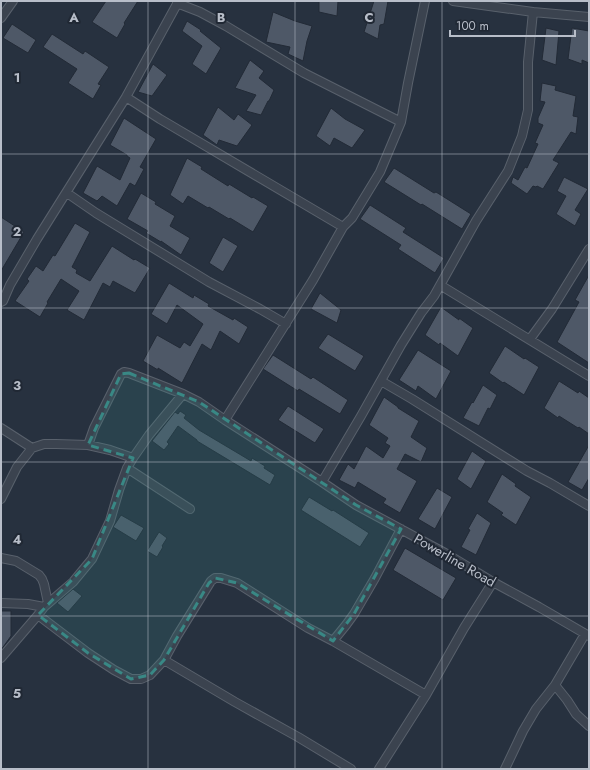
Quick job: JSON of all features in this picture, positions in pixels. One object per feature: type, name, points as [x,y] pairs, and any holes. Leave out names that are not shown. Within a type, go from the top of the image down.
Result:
[{"type":"street","points":[[1,18],[13,1]]},
{"type":"street","points":[[225,420],[313,280],[343,227],[352,218],[380,172],[401,122],[425,1]]},
{"type":"street","points":[[453,1],[533,12],[589,17]]},
{"type":"street","points":[[1,302],[3,301],[24,260],[126,97],[177,3],[200,12],[226,26],[304,74],[401,122]]},
{"type":"street","points":[[322,482],[402,345],[440,285],[476,221],[508,171],[522,136],[528,110],[528,62],[533,12]]},
{"type":"street","points":[[126,97],[160,120],[343,227]]},
{"type":"street","points":[[66,193],[209,282],[286,324]]},
{"type":"street","points":[[530,339],[552,309],[589,248]]},
{"type":"street","points":[[440,285],[589,376]]},
{"type":"street","name":"Powerline Road","points":[[88,445],[94,428],[121,374],[124,372],[129,373],[183,394],[199,402],[356,505],[445,553],[587,635]]},
{"type":"street","points":[[381,381],[527,471],[589,506]]},
{"type":"street","points":[[1,658],[46,605],[73,582],[92,559],[110,521],[119,490],[132,458],[183,394]]},
{"type":"street","points":[[1,428],[32,448]]},
{"type":"street","points":[[1,499],[17,468],[32,448],[44,444],[88,445],[110,450],[132,458]]},
{"type":"street","points":[[127,468],[190,508]]},
{"type":"street","points":[[333,641],[354,614],[401,529]]},
{"type":"street","points":[[1,558],[16,561],[39,575],[44,584],[46,605]]},
{"type":"street","points":[[38,615],[88,653],[114,670],[131,679],[141,679],[150,675],[164,660],[211,580],[221,578],[237,583],[308,628],[426,695]]},
{"type":"street","points":[[379,769],[426,695],[464,628],[493,582]]},
{"type":"street","points":[[1,603],[46,605]]},
{"type":"street","points":[[505,769],[523,731],[536,709],[555,685],[587,635]]},
{"type":"street","points":[[164,660],[351,769]]},
{"type":"street","points":[[555,685],[576,714],[589,726]]},
{"type":"highlighted area","points":[[129,373],[199,402],[356,505],[401,529],[354,614],[333,641],[237,583],[215,578],[209,583],[164,660],[150,675],[131,679],[88,653],[38,615],[92,559],[133,458],[88,445],[121,374]]},
{"type":"building","points":[[106,1],[138,1],[124,23],[125,24],[117,38],[92,22]]},
{"type":"building","points":[[319,1],[338,1],[337,16],[319,12]]},
{"type":"building","points":[[374,1],[388,1],[384,24],[380,25],[378,39],[364,32]]},
{"type":"building","points":[[273,12],[312,26],[303,61],[288,54],[290,47],[266,42]]},
{"type":"building","points":[[187,21],[201,30],[200,31],[221,48],[206,74],[192,64],[202,46],[182,31]]},
{"type":"building","points":[[12,24],[36,40],[28,53],[3,38]]},
{"type":"building","points":[[546,28],[559,31],[556,65],[542,60]]},
{"type":"building","points":[[572,28],[589,31],[589,63],[582,60],[582,64],[568,59]]},
{"type":"building","points":[[52,34],[83,54],[85,51],[109,67],[98,84],[101,85],[93,99],[68,83],[77,69],[43,47]]},
{"type":"building","points":[[250,60],[264,71],[259,78],[274,90],[261,115],[246,111],[256,95],[235,88]]},
{"type":"building","points":[[153,64],[167,75],[152,96],[138,92]]},
{"type":"building","points":[[542,83],[556,86],[555,90],[576,96],[573,116],[578,117],[576,134],[571,132],[553,160],[559,163],[543,189],[533,186],[527,194],[511,183],[513,177],[518,180],[525,167],[527,168],[538,144],[535,143],[543,125],[538,123],[538,118],[545,102],[540,101]]},
{"type":"building","points":[[218,107],[234,120],[238,114],[252,125],[237,146],[219,140],[217,145],[203,135]]},
{"type":"building","points":[[331,108],[345,119],[365,130],[352,148],[334,138],[330,146],[316,136]]},
{"type":"building","points":[[124,118],[156,139],[140,167],[144,169],[135,186],[130,183],[117,206],[102,196],[97,201],[83,193],[97,166],[120,180],[130,158],[110,145]]},
{"type":"building","points":[[187,158],[228,186],[229,184],[268,206],[253,232],[188,196],[183,204],[170,195]]},
{"type":"building","points":[[394,168],[471,214],[462,229],[384,182]]},
{"type":"building","points":[[564,177],[588,189],[575,210],[581,214],[575,226],[556,214],[566,196],[557,191]]},
{"type":"building","points":[[141,193],[156,202],[155,204],[175,216],[170,226],[190,238],[181,255],[161,241],[146,233],[148,231],[127,219]]},
{"type":"building","points":[[370,205],[406,228],[403,232],[444,258],[435,273],[398,249],[401,245],[360,219]]},
{"type":"building","points":[[1,217],[24,232],[1,271]]},
{"type":"building","points":[[75,223],[90,232],[72,267],[77,270],[76,273],[90,281],[112,246],[150,268],[135,293],[113,281],[110,287],[103,283],[84,320],[67,310],[79,291],[61,279],[40,317],[15,301],[29,281],[27,279],[36,266],[43,271],[53,255],[55,256]]},
{"type":"building","points":[[223,237],[238,246],[223,272],[209,263]]},
{"type":"building","points":[[589,275],[589,363],[557,342],[579,302],[575,300]]},
{"type":"building","points":[[169,283],[193,298],[194,295],[209,304],[208,306],[233,320],[234,318],[248,327],[239,344],[220,331],[211,350],[202,344],[182,383],[158,368],[158,370],[143,361],[157,335],[180,348],[184,342],[190,346],[203,324],[177,305],[167,324],[151,314]]},
{"type":"building","points":[[320,293],[341,310],[337,323],[311,309]]},
{"type":"building","points":[[441,307],[473,328],[458,356],[440,343],[439,345],[425,335]]},
{"type":"building","points":[[328,334],[364,356],[355,371],[318,348]]},
{"type":"building","points":[[505,346],[539,367],[524,395],[489,373]]},
{"type":"building","points":[[418,350],[451,371],[436,399],[418,386],[416,391],[399,380]]},
{"type":"building","points":[[273,355],[311,379],[313,377],[348,400],[340,414],[299,389],[298,391],[263,369]]},
{"type":"building","points":[[559,381],[589,398],[589,434],[559,416],[558,418],[544,408]]},
{"type":"building","points":[[483,385],[497,395],[490,409],[488,408],[479,426],[463,418]]},
{"type":"building","points":[[384,397],[419,421],[411,437],[427,448],[421,462],[405,454],[397,469],[417,481],[400,513],[383,503],[386,499],[358,482],[355,488],[339,480],[348,464],[354,469],[366,446],[383,458],[390,446],[385,443],[388,438],[369,425]]},
{"type":"building","points":[[288,406],[324,429],[315,443],[278,420]]},
{"type":"building","points":[[180,411],[186,415],[184,418],[199,430],[251,461],[252,458],[265,466],[264,468],[275,475],[270,485],[197,441],[178,426],[167,442],[169,444],[164,450],[152,441],[175,412],[178,414]]},
{"type":"building","points":[[589,445],[589,478],[582,490],[568,482]]},
{"type":"building","points":[[472,451],[486,461],[471,489],[457,479]]},
{"type":"building","points":[[502,474],[516,484],[515,486],[531,497],[516,525],[501,515],[503,513],[487,502]]},
{"type":"building","points":[[437,488],[452,497],[435,529],[418,519]]},
{"type":"building","points":[[309,497],[332,511],[333,510],[369,533],[360,547],[301,510]]},
{"type":"building","points":[[477,513],[491,523],[476,555],[461,547],[470,530],[468,529]]},
{"type":"building","points":[[121,515],[144,528],[136,541],[113,527]]},
{"type":"building","points":[[159,532],[167,538],[157,557],[147,551]]},
{"type":"building","points":[[405,548],[456,578],[443,600],[393,570]]},
{"type":"building","points":[[73,589],[82,596],[68,612],[57,603]]},
{"type":"building","points":[[1,611],[11,611],[11,636],[1,650]]}]
